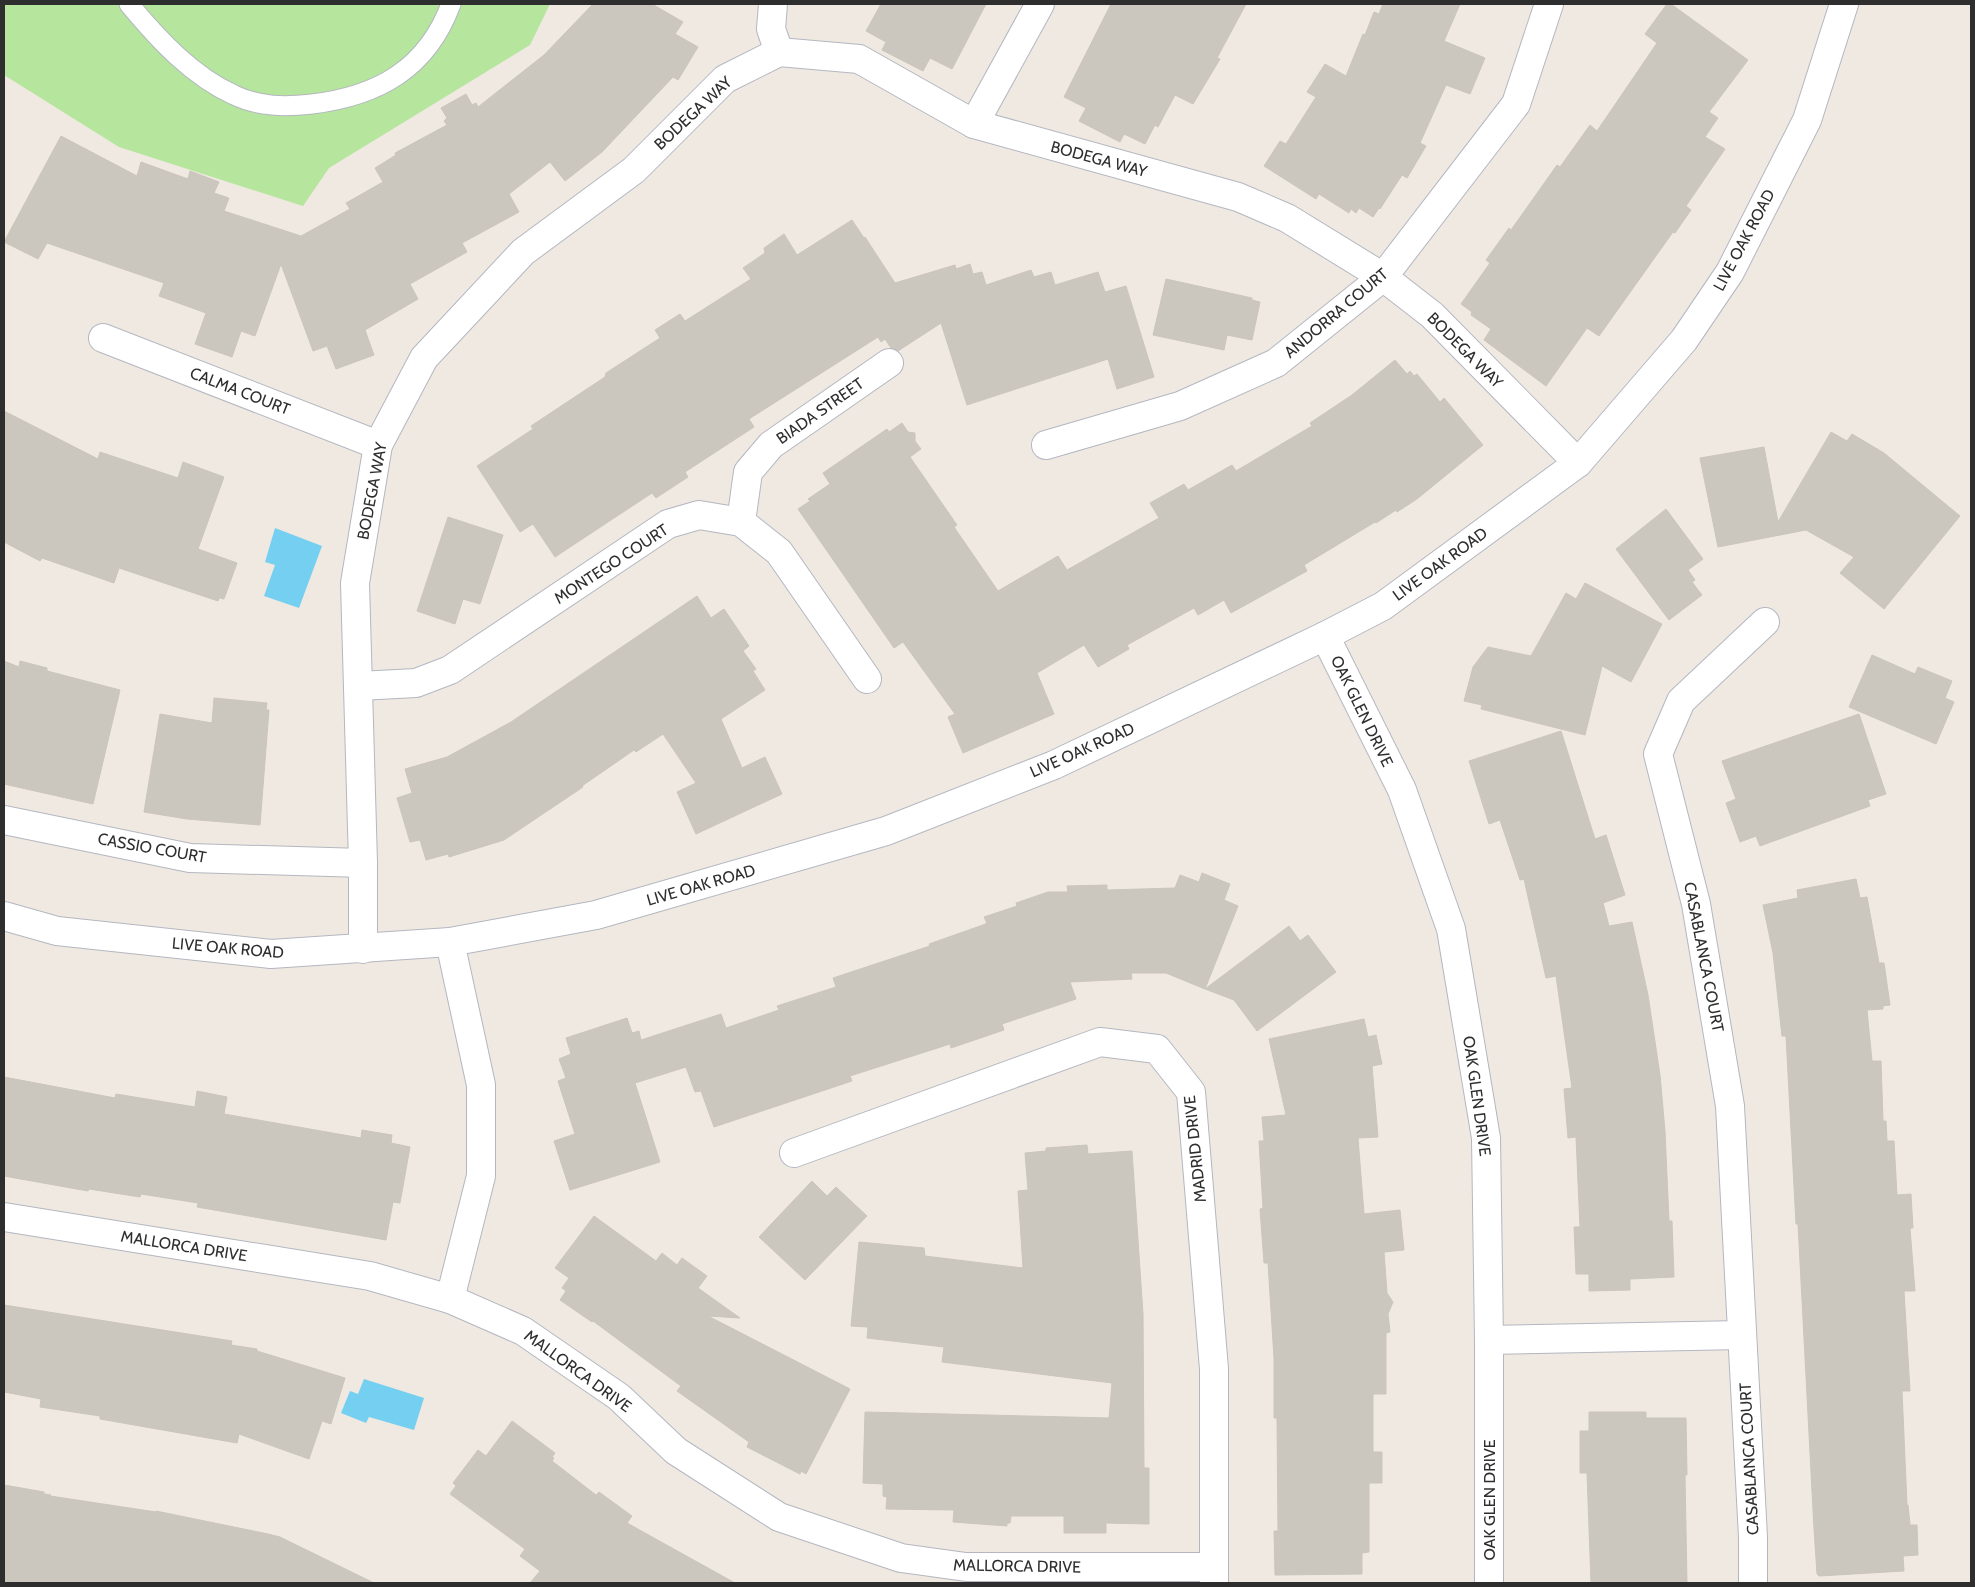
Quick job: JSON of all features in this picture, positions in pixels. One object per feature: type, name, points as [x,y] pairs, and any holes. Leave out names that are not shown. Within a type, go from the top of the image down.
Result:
[{"type":"street","points":[[773,4],[771,29],[779,52]]},
{"type":"street","points":[[974,124],[1040,4]]},
{"type":"street","name":"ANDORRA COURT","points":[[1046,445],[1180,406],[1276,363],[1383,277],[1516,104],[1549,4]]},
{"type":"street","name":"LIVE OAK ROAD","points":[[4,916],[57,931],[271,954],[450,942],[596,915],[886,831],[1054,765],[1325,636],[1383,606],[1578,463],[1684,340],[1730,272],[1807,120],[1844,4]]},
{"type":"street","name":"BODEGA WAY","points":[[363,949],[363,863],[355,583],[378,445],[424,358],[523,252],[634,170],[725,79],[779,52],[859,59],[974,124],[1238,197],[1287,218],[1383,277],[1432,315],[1578,463]]},
{"type":"street","name":"CALMA COURT","points":[[103,338],[378,445]]},
{"type":"street","name":"BIADA STREET","points":[[741,522],[748,472],[771,445],[890,363]]},
{"type":"street","name":"MONTEGO COURT","points":[[359,686],[416,683],[450,670],[668,524],[699,516],[741,522]]},
{"type":"street","points":[[741,522],[779,552],[867,679]]},
{"type":"street","name":"CASABLANCA COURT","points":[[1753,1583],[1753,1537],[1730,1106],[1696,904],[1658,754],[1681,701],[1765,622]]},
{"type":"street","name":"OAK GLEN DRIVE","points":[[1325,636],[1402,790],[1451,929],[1486,1138],[1489,1340],[1489,1583]]},
{"type":"street","name":"CASSIO COURT","points":[[4,820],[190,858],[363,863]]},
{"type":"street","points":[[450,942],[481,1085],[481,1176],[450,1299]]},
{"type":"street","name":"MADRID DRIVE","points":[[794,1153],[1100,1042],[1157,1049],[1192,1092],[1214,1369],[1214,1575]]},
{"type":"street","name":"MALLORCA DRIVE","points":[[4,1217],[370,1276],[450,1299],[523,1331],[618,1397],[676,1451],[779,1517],[901,1558],[966,1567],[1214,1575]]},
{"type":"street","points":[[1489,1340],[1742,1336]]},
{"type":"lane","points":[[129,4],[172,50],[212,84],[253,103],[293,106],[330,102],[359,95],[383,85],[404,71],[424,52],[437,32],[451,4]]},
{"type":"green space","points":[[4,4],[550,4],[530,45],[329,168],[303,206],[119,147],[4,75]]},
{"type":"water","points":[[275,528],[322,546],[299,608],[264,596],[275,565],[265,562]]},
{"type":"water","points":[[364,1379],[424,1398],[414,1430],[369,1417],[366,1423],[341,1413],[350,1391],[358,1394]]},
{"type":"building","points":[[593,4],[652,4],[683,22],[675,34],[698,47],[678,80],[673,77],[602,152],[565,181],[550,162],[509,194],[519,212],[462,243],[467,252],[410,284],[418,299],[365,330],[374,355],[336,369],[327,346],[313,351],[281,264],[255,336],[241,331],[232,357],[195,344],[206,313],[159,296],[164,283],[47,243],[38,259],[4,242],[61,136],[137,176],[141,162],[188,179],[190,171],[219,182],[214,193],[229,198],[224,211],[301,236],[350,209],[346,203],[383,182],[375,168],[396,155],[395,153],[447,125],[444,121],[447,118],[441,108],[466,94],[472,105],[476,103],[478,107],[544,55]]},
{"type":"building","points":[[881,4],[986,4],[952,69],[930,58],[923,71],[882,50],[886,42],[866,31]]},
{"type":"building","points":[[1111,4],[1246,4],[1217,58],[1220,59],[1193,104],[1175,95],[1158,127],[1155,125],[1145,144],[1124,134],[1120,142],[1079,121],[1086,108],[1064,97]]},
{"type":"building","points":[[1383,4],[1460,4],[1444,41],[1485,58],[1470,94],[1446,85],[1420,143],[1426,146],[1407,178],[1402,175],[1373,217],[1359,208],[1356,213],[1351,209],[1349,213],[1319,194],[1316,199],[1264,166],[1280,141],[1286,144],[1316,97],[1307,92],[1325,64],[1346,76],[1374,12],[1379,14]]},
{"type":"building","points":[[1667,4],[1671,4],[1748,60],[1709,112],[1718,118],[1705,137],[1725,149],[1686,206],[1691,210],[1675,233],[1673,232],[1599,336],[1587,328],[1546,386],[1484,340],[1491,329],[1471,315],[1472,312],[1461,304],[1490,263],[1486,260],[1509,228],[1511,230],[1557,165],[1560,167],[1590,125],[1597,131],[1657,43],[1645,34]]},
{"type":"building","points":[[852,220],[895,283],[955,265],[956,269],[970,264],[973,274],[982,272],[986,285],[1031,270],[1034,277],[1051,272],[1055,285],[1098,272],[1105,292],[1126,286],[1154,377],[1117,389],[1108,359],[967,405],[941,323],[898,351],[891,348],[885,339],[881,342],[878,337],[749,419],[754,427],[685,472],[688,477],[656,498],[652,493],[555,557],[533,524],[520,532],[477,466],[533,429],[531,426],[605,377],[606,373],[660,338],[655,330],[680,314],[685,321],[751,279],[743,268],[765,253],[764,248],[784,234],[797,255]]},
{"type":"building","points":[[1166,279],[1252,298],[1252,300],[1260,302],[1252,340],[1227,335],[1224,350],[1153,335]]},
{"type":"building","points":[[1395,360],[1407,374],[1410,371],[1414,376],[1417,374],[1440,402],[1444,398],[1483,445],[1417,499],[1304,565],[1307,571],[1231,613],[1224,600],[1198,615],[1194,608],[1127,645],[1129,649],[1098,667],[1084,645],[1037,673],[1054,714],[963,753],[948,717],[955,714],[903,642],[894,648],[798,509],[810,501],[808,499],[830,484],[823,473],[887,429],[889,432],[902,423],[908,432],[915,433],[915,441],[921,449],[910,457],[957,525],[954,527],[998,591],[1058,556],[1067,570],[1159,518],[1150,503],[1184,484],[1188,490],[1232,465],[1236,471],[1312,426],[1310,423],[1352,395]]},
{"type":"building","points":[[4,411],[98,459],[100,452],[178,478],[183,462],[224,477],[198,549],[237,563],[224,599],[219,598],[218,601],[119,568],[114,583],[42,558],[40,561],[4,542]]},
{"type":"building","points":[[1831,432],[1847,441],[1852,434],[1884,453],[1960,516],[1884,609],[1840,573],[1854,557],[1806,530],[1718,547],[1700,458],[1764,447],[1778,522]]},
{"type":"building","points":[[1666,509],[1703,559],[1688,570],[1695,580],[1692,582],[1702,595],[1669,620],[1616,549]]},
{"type":"building","points":[[448,517],[503,535],[480,604],[463,599],[455,624],[417,611]]},
{"type":"building","points":[[1585,583],[1662,624],[1631,682],[1602,666],[1585,735],[1481,709],[1482,705],[1464,701],[1473,667],[1488,647],[1531,656],[1566,593],[1576,599]]},
{"type":"building","points":[[697,596],[711,618],[724,609],[749,646],[743,651],[756,669],[753,671],[765,690],[721,719],[742,768],[765,757],[782,794],[696,834],[677,792],[696,783],[663,734],[636,752],[634,750],[504,840],[449,857],[448,854],[426,860],[420,840],[410,842],[397,798],[412,793],[405,769],[447,757],[511,722]]},
{"type":"building","points":[[1872,655],[1915,674],[1918,667],[1952,681],[1945,698],[1954,702],[1936,744],[1849,707]]},
{"type":"building","points":[[4,661],[19,667],[20,661],[47,668],[47,671],[120,690],[93,804],[4,784]]},
{"type":"building","points":[[214,698],[267,703],[266,710],[269,710],[260,825],[187,819],[144,812],[160,714],[212,723]]},
{"type":"building","points":[[1859,714],[1886,794],[1868,800],[1870,806],[1760,846],[1756,836],[1740,842],[1726,803],[1736,799],[1722,761]]},
{"type":"building","points":[[1561,731],[1595,839],[1606,835],[1625,895],[1603,903],[1609,926],[1632,922],[1648,995],[1660,1075],[1665,1131],[1669,1221],[1672,1221],[1674,1277],[1630,1279],[1630,1290],[1589,1291],[1589,1274],[1576,1274],[1574,1227],[1580,1227],[1576,1137],[1568,1138],[1564,1089],[1572,1088],[1556,976],[1546,978],[1524,879],[1520,880],[1500,820],[1489,824],[1469,761]]},
{"type":"building","points":[[1202,873],[1230,884],[1224,900],[1238,906],[1205,989],[1166,973],[1131,973],[1132,979],[1070,982],[1076,999],[1002,1024],[1004,1030],[951,1048],[950,1044],[850,1076],[852,1081],[714,1127],[701,1091],[695,1092],[686,1067],[635,1083],[660,1162],[570,1190],[554,1141],[575,1134],[558,1081],[566,1078],[559,1059],[571,1054],[566,1038],[627,1018],[632,1033],[639,1031],[641,1040],[721,1014],[726,1028],[779,1010],[777,1006],[836,987],[833,978],[930,946],[929,944],[983,925],[987,923],[984,917],[1017,906],[1016,903],[1048,892],[1068,892],[1067,886],[1107,885],[1107,890],[1175,888],[1180,875],[1199,882]]},
{"type":"building","points":[[1856,879],[1860,898],[1867,897],[1879,963],[1884,963],[1890,1005],[1883,1006],[1883,1009],[1867,1010],[1872,1061],[1881,1061],[1883,1121],[1886,1121],[1887,1141],[1894,1141],[1897,1195],[1911,1194],[1913,1228],[1910,1228],[1915,1291],[1904,1291],[1910,1391],[1902,1391],[1907,1505],[1910,1525],[1917,1525],[1918,1555],[1903,1556],[1904,1571],[1819,1576],[1817,1574],[1814,1529],[1786,1036],[1782,1036],[1773,953],[1763,905],[1798,898],[1797,890]]},
{"type":"building","points":[[1289,926],[1300,941],[1308,935],[1336,972],[1257,1031],[1234,1000],[1205,989]]},
{"type":"building","points":[[1364,1019],[1368,1037],[1376,1035],[1382,1064],[1372,1066],[1378,1137],[1358,1138],[1364,1214],[1400,1210],[1404,1250],[1384,1252],[1387,1293],[1393,1302],[1388,1314],[1390,1332],[1386,1333],[1386,1394],[1373,1394],[1373,1452],[1382,1452],[1382,1483],[1369,1483],[1369,1552],[1362,1553],[1362,1574],[1275,1575],[1274,1531],[1278,1531],[1277,1418],[1274,1418],[1274,1358],[1268,1263],[1264,1263],[1260,1209],[1263,1208],[1259,1141],[1264,1141],[1262,1117],[1286,1115],[1269,1039]]},
{"type":"building","points":[[4,1077],[115,1098],[116,1094],[195,1107],[197,1091],[227,1097],[224,1114],[361,1138],[362,1130],[392,1135],[391,1143],[410,1147],[400,1203],[393,1202],[386,1240],[197,1207],[198,1203],[141,1194],[140,1197],[89,1189],[88,1191],[4,1176]]},
{"type":"building","points":[[1087,1145],[1088,1154],[1132,1151],[1143,1314],[1144,1468],[1149,1468],[1149,1524],[1106,1523],[1106,1533],[1064,1533],[1064,1516],[1011,1516],[1010,1523],[1007,1523],[1007,1526],[953,1522],[954,1510],[886,1509],[887,1497],[883,1496],[883,1484],[863,1483],[865,1412],[1109,1418],[1112,1383],[942,1362],[944,1347],[867,1338],[868,1327],[851,1326],[859,1242],[924,1248],[925,1256],[1023,1268],[1018,1191],[1028,1190],[1025,1153],[1046,1151],[1046,1148]]},
{"type":"building","points":[[812,1181],[827,1196],[836,1187],[867,1216],[805,1280],[759,1237]]},
{"type":"building","points":[[594,1216],[656,1261],[662,1253],[677,1265],[682,1258],[707,1276],[698,1288],[740,1318],[708,1316],[850,1389],[806,1474],[801,1471],[800,1474],[747,1447],[749,1442],[677,1391],[681,1386],[593,1321],[560,1300],[566,1291],[562,1288],[569,1278],[555,1268]]},
{"type":"building","points":[[4,1305],[232,1341],[231,1345],[257,1349],[257,1351],[345,1378],[331,1424],[322,1421],[309,1459],[239,1434],[237,1443],[100,1419],[100,1416],[40,1407],[41,1399],[4,1392]]},
{"type":"building","points":[[1589,1412],[1646,1412],[1646,1418],[1686,1418],[1687,1583],[1591,1583],[1587,1473],[1580,1473],[1580,1431],[1589,1431]]},
{"type":"building","points":[[512,1421],[555,1453],[552,1461],[596,1495],[599,1492],[632,1516],[627,1523],[735,1583],[530,1583],[540,1571],[520,1556],[525,1549],[450,1494],[456,1486],[453,1483],[478,1450],[486,1456]]},
{"type":"building","points":[[4,1485],[44,1492],[44,1494],[50,1496],[156,1511],[280,1537],[374,1583],[4,1583]]}]
